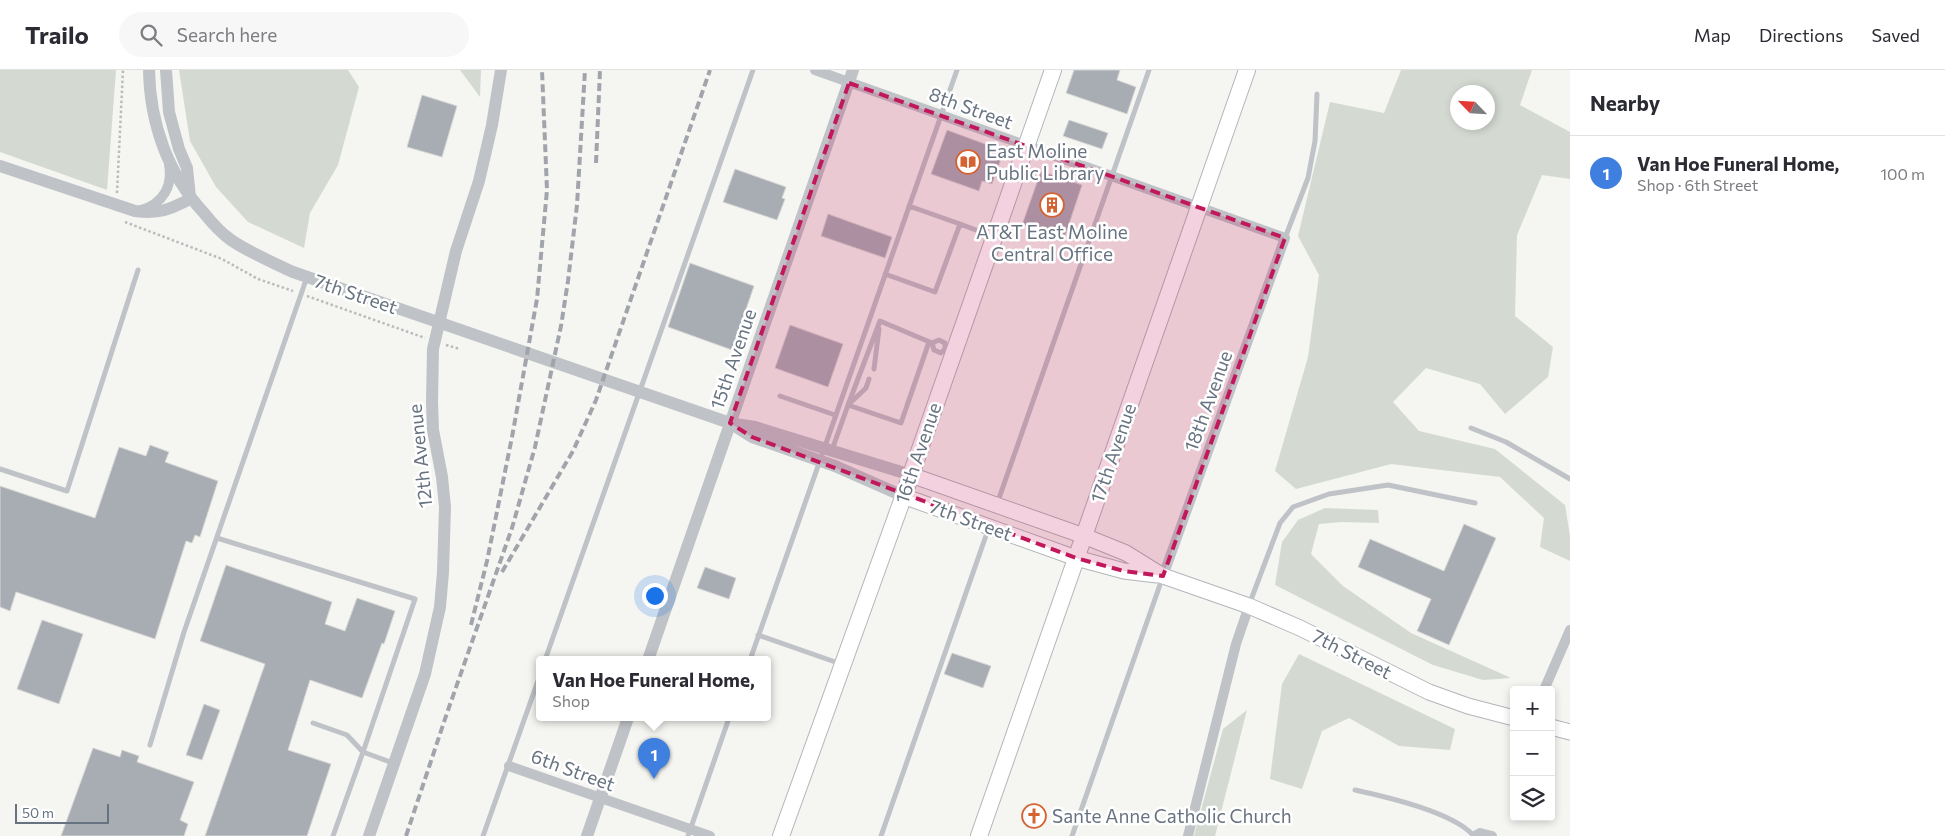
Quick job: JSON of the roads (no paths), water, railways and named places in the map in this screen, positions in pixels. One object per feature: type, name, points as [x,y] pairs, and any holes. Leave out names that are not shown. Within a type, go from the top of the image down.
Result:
[{"type":"main road","name":"16th Avenue","points":[[781,836],[904,496],[949,351],[994,237],[1053,70]]},
{"type":"main road","name":"17th Avenue","points":[[979,836],[1247,70]]},
{"type":"main road","name":"7th Street","points":[[911,475],[1084,536],[1126,553],[1164,576],[1248,606],[1300,628],[1429,692],[1468,706],[1510,717]]},
{"type":"main road","name":"7th Street","points":[[904,496],[1076,558],[1124,571],[1164,576]]},
{"type":"main road","points":[[1555,728],[1570,732]]},
{"type":"street","name":"7th Street","points":[[149,70],[149,85],[155,122],[169,163],[190,198],[215,226],[231,240],[293,272],[640,391],[730,424],[752,437],[834,466],[904,496]]},
{"type":"street","points":[[0,166],[135,211],[153,213],[169,210],[190,198],[187,168],[179,149],[169,112],[166,70]]},
{"type":"street","name":"12th Avenue","points":[[369,836],[427,665],[440,607],[445,507],[442,477],[433,430],[432,402],[435,342],[456,251],[479,181],[501,70]]},
{"type":"street","name":"8th Street","points":[[815,70],[1285,238]]},
{"type":"street","name":"15th Avenue","points":[[649,656],[853,70]]},
{"type":"street","points":[[135,211],[151,207],[162,198],[167,190],[171,174],[169,163]]},
{"type":"street","name":"18th Avenue","points":[[1164,576],[1285,238]]},
{"type":"street","name":"7th Street","points":[[730,424],[755,427],[911,475]]},
{"type":"street","points":[[1188,836],[1236,644],[1248,606]]},
{"type":"street","points":[[1546,686],[1570,630]]},
{"type":"street","points":[[587,836],[627,721]]},
{"type":"street","name":"6th Street","points":[[509,766],[600,798],[689,833],[710,836]]},
{"type":"street","points":[[1474,836],[1480,833],[1492,836]]},
{"type":"lane","points":[[547,656],[752,70]]},
{"type":"lane","points":[[828,449],[835,415],[957,70]]},
{"type":"lane","points":[[997,504],[1149,70]]},
{"type":"lane","points":[[1285,238],[1308,178],[1315,141],[1317,94]]},
{"type":"lane","points":[[909,206],[994,237]]},
{"type":"lane","points":[[885,274],[935,292],[960,224]]},
{"type":"lane","points":[[0,469],[67,491],[138,270]]},
{"type":"lane","points":[[150,745],[184,632],[307,277]]},
{"type":"lane","points":[[880,321],[930,342],[939,340],[945,343],[949,351]]},
{"type":"lane","points":[[874,369],[880,321]]},
{"type":"lane","points":[[751,656],[820,461],[828,449],[848,405],[880,321]]},
{"type":"lane","points":[[848,405],[901,423],[930,342]]},
{"type":"lane","points":[[848,405],[866,388],[870,379]]},
{"type":"lane","points":[[780,396],[835,415]]},
{"type":"lane","points":[[1471,428],[1506,442],[1570,479]]},
{"type":"lane","points":[[1248,606],[1280,524],[1293,507],[1329,494],[1388,485],[1475,503]]},
{"type":"lane","points":[[881,836],[989,527]]},
{"type":"lane","points":[[217,538],[415,599],[333,836]]},
{"type":"lane","points":[[1072,836],[1164,576]]},
{"type":"lane","points":[[758,635],[843,664]]},
{"type":"lane","points":[[483,836],[536,687]]},
{"type":"lane","points":[[689,833],[729,721]]},
{"type":"lane","points":[[313,723],[346,735],[363,752],[394,763]]},
{"type":"lane","points":[[1355,790],[1434,812],[1454,820],[1474,836]]},
{"type":"railway","points":[[471,625],[487,561],[537,299],[547,190],[542,70]]},
{"type":"railway","points":[[406,836],[512,528],[535,447],[561,326],[568,281],[577,205],[585,70]]},
{"type":"railway","points":[[596,163],[600,70]]},
{"type":"railway","points":[[502,572],[573,451],[596,400],[710,70]]},
{"type":"place","name":"East Moline Public Library","points":[[968,162]]},
{"type":"place","name":"AT&T East Moline Central Office","points":[[1052,205]]},
{"type":"place","name":"Van Hoe Funeral Home,","points":[[654,779]]},
{"type":"place","name":"Sante Anne Catholic Church","points":[[1034,816]]}]
